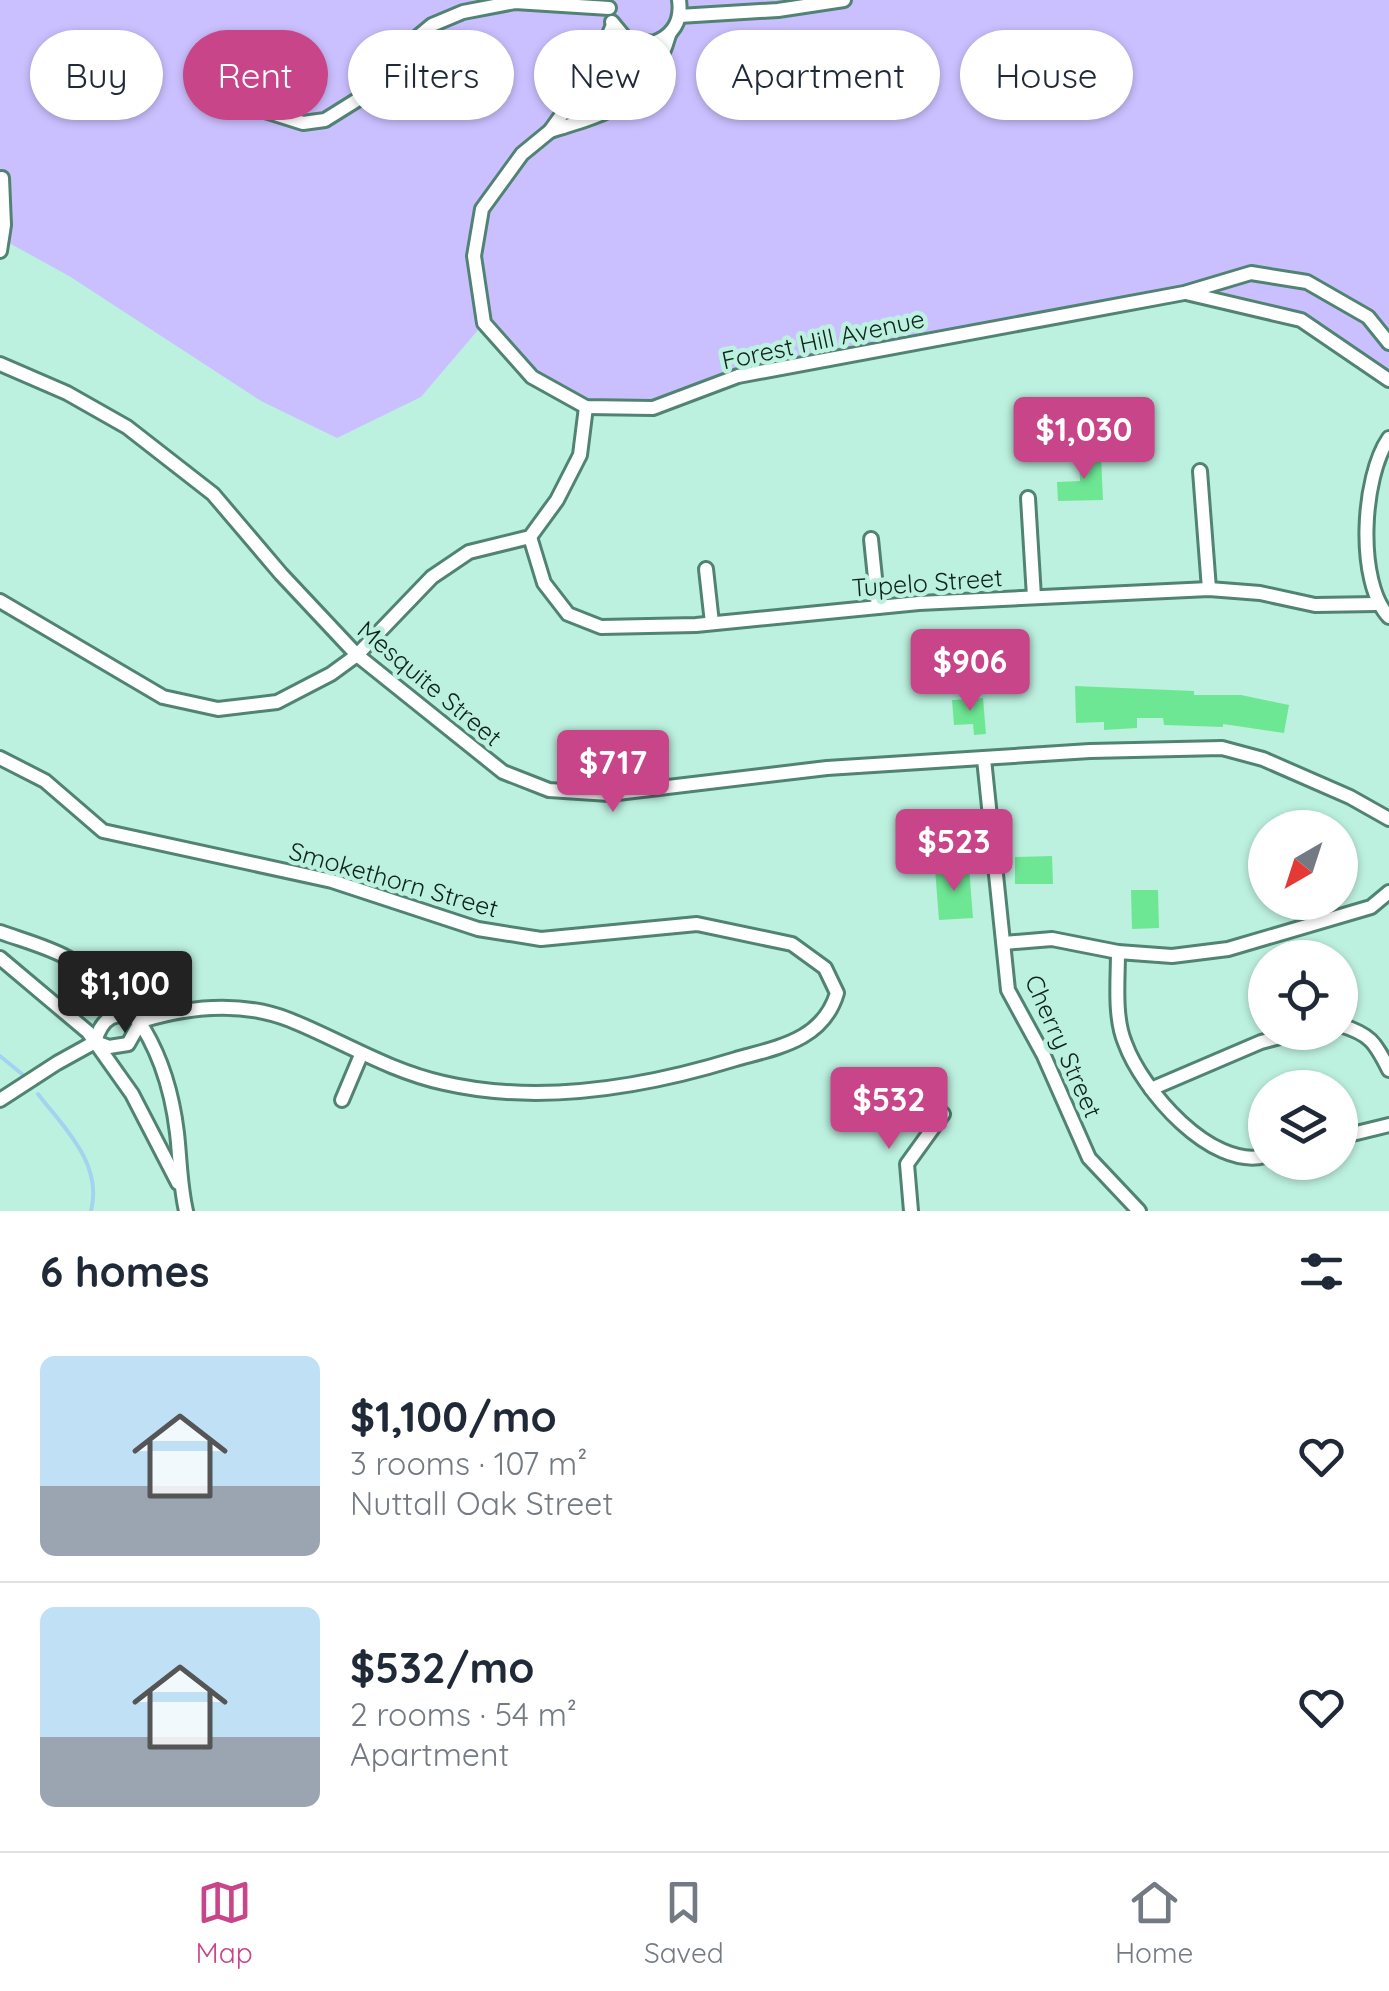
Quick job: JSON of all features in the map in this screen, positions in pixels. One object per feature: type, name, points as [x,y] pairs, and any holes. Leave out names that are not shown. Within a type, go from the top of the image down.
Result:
[{"type":"street","points":[[679,0],[679,16],[778,10],[844,0]]},
{"type":"street","points":[[328,118],[356,100],[397,54],[432,25],[463,12],[515,2],[610,4],[618,30]]},
{"type":"street","name":"Forest Hill Avenue","points":[[672,30],[679,16]]},
{"type":"street","name":"Forest Hill Avenue","points":[[614,26],[583,84],[550,130],[522,154],[482,209],[474,256],[484,323],[532,377],[586,407],[652,408],[738,376],[1184,292],[1250,274],[1306,282],[1368,317],[1389,342]]},
{"type":"street","points":[[291,120],[303,124],[325,120]]},
{"type":"street","name":"Forest Hill Avenue","points":[[550,130],[587,120]]},
{"type":"street","points":[[0,251],[4,225],[2,178]]},
{"type":"street","name":"Forest Hill Avenue","points":[[1184,292],[1301,320],[1389,380]]},
{"type":"street","name":"Mesquite Street","points":[[0,364],[67,393],[126,426],[214,494],[356,655],[503,772],[549,790],[609,794],[827,768],[1090,751],[1222,748],[1263,759],[1367,806],[1389,820]]},
{"type":"street","points":[[0,601],[164,697],[218,709],[277,702],[331,674],[356,655],[432,577],[469,552],[530,537],[557,500],[580,455],[586,407]]},
{"type":"street","points":[[1389,438],[1381,449],[1371,482],[1368,556],[1377,604],[1389,617]]},
{"type":"street","points":[[1200,472],[1209,588]]},
{"type":"street","points":[[1028,498],[1034,598]]},
{"type":"street","name":"Tupelo Street","points":[[530,537],[544,583],[568,614],[602,627],[712,623],[878,607],[1209,588],[1260,593],[1314,605],[1377,604]]},
{"type":"street","points":[[871,539],[878,607]]},
{"type":"street","points":[[706,569],[712,623]]},
{"type":"street","name":"Smokethorn Street","points":[[0,758],[45,781],[103,831],[332,882],[478,929],[540,939],[697,924],[792,944],[825,968],[838,993],[833,1008],[806,1038],[706,1068],[640,1082],[554,1092],[492,1091],[440,1082],[362,1055]]},
{"type":"street","name":"Cherry Street","points":[[984,759],[1008,990],[1044,1056],[1088,1158],[1139,1211]]},
{"type":"street","points":[[1004,943],[1052,940],[1118,952],[1172,956],[1228,950],[1371,907],[1389,892]]},
{"type":"street","points":[[0,932],[63,955],[88,969],[142,1020],[177,1130],[186,1211]]},
{"type":"street","points":[[1118,952],[1118,998],[1124,1042],[1151,1089],[1176,1117],[1219,1151],[1248,1159]]},
{"type":"street","points":[[0,958],[96,1042],[132,1094],[181,1189]]},
{"type":"street","points":[[96,1042],[99,1029],[110,1016],[128,1014],[142,1020],[203,1007],[288,1019],[362,1055],[342,1100]]},
{"type":"street","points":[[0,1100],[96,1042],[110,1047],[128,1044],[142,1020]]},
{"type":"street","points":[[1358,1030],[1379,1049],[1389,1070]]},
{"type":"street","points":[[1151,1089],[1248,1048]]},
{"type":"street","points":[[911,1211],[907,1164],[943,1114]]},
{"type":"street","points":[[1358,1133],[1389,1125]]},
{"type":"shaded area","points":[[0,0],[1389,0],[1389,380],[1301,320],[1183,293],[738,376],[653,408],[586,407],[532,377],[484,323],[421,397],[337,438],[261,401],[69,276],[0,238]]},
{"type":"building","points":[[1101,456],[1103,500],[1058,501],[1057,482],[1080,481],[1079,457]]},
{"type":"building","points":[[1075,686],[1241,695],[1289,705],[1284,733],[1223,724],[1164,725],[1163,718],[1137,718],[1137,728],[1104,730],[1104,722],[1076,723]]},
{"type":"building","points":[[983,698],[986,734],[974,735],[973,724],[954,725],[952,700]]},
{"type":"building","points":[[1052,856],[1053,884],[1015,884],[1015,857]]},
{"type":"building","points":[[969,867],[973,918],[939,920],[935,869]]},
{"type":"building","points":[[1131,890],[1158,890],[1159,928],[1132,929]]},
{"type":"waterway","points":[[0,1056],[22,1074]]},
{"type":"waterway","points":[[38,1094],[87,1163],[92,1178],[91,1211]]}]
